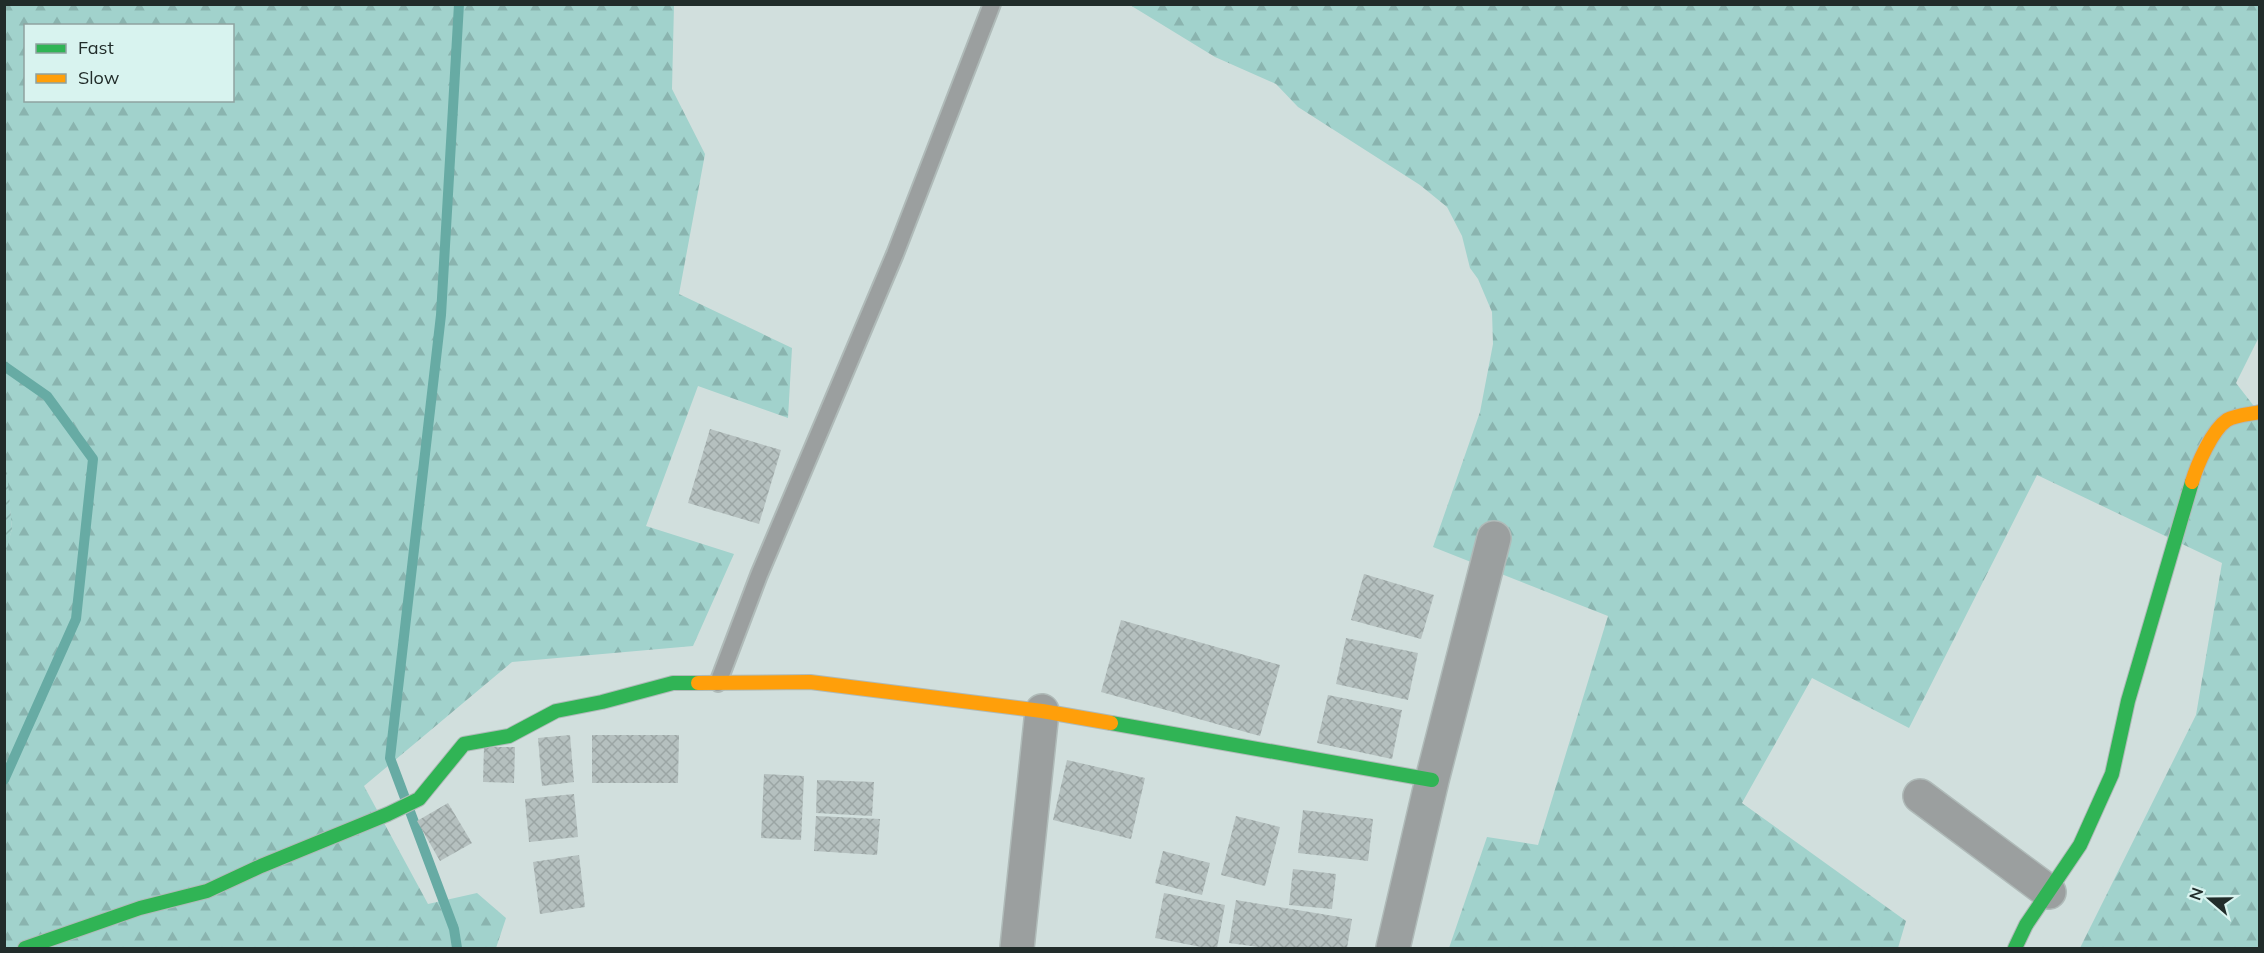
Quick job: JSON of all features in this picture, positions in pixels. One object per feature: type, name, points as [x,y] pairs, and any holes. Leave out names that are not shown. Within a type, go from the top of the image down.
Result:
[{"type":"street","points":[[2015,948],[2026,925],[2080,845],[2112,774],[2128,701],[2197,466],[2209,442],[2227,420],[2259,412]]},
{"type":"street","points":[[1393,948],[1432,780],[1494,538]]},
{"type":"street","points":[[25,948],[140,908],[207,891],[261,866],[388,814],[419,799],[464,744],[509,736],[556,711],[602,702],[673,683],[810,682],[1042,711],[1432,780]]},
{"type":"street","points":[[1017,948],[1042,711]]},
{"type":"street","points":[[1920,796],[2049,892]]},
{"type":"lane","points":[[718,682],[759,575],[895,254],[992,4]]},
{"type":"green space","points":[[5,5],[674,5],[672,89],[705,154],[679,294],[792,348],[788,418],[698,386],[646,526],[734,554],[693,646],[512,662],[364,786],[428,904],[477,893],[506,918],[496,948],[5,948],[4,556],[12,529],[4,449]]},
{"type":"green space","points":[[1130,5],[2259,5],[2259,337],[2236,383],[2260,414],[2259,948],[2080,948],[2196,715],[2222,563],[2037,475],[1909,728],[1812,678],[1742,803],[1906,921],[1898,948],[1449,948],[1487,837],[1538,845],[1608,616],[1433,547],[1480,412],[1493,344],[1492,312],[1478,279],[1470,268],[1462,236],[1447,207],[1420,185],[1298,107],[1276,84],[1215,57]]},
{"type":"green space","points":[[5,449],[12,529],[4,556]]},
{"type":"building","points":[[710,429],[781,450],[759,524],[688,503]]},
{"type":"building","points":[[1364,574],[1434,595],[1421,639],[1351,620]]},
{"type":"building","points":[[1121,620],[1280,665],[1260,736],[1101,692]]},
{"type":"building","points":[[1346,638],[1418,653],[1408,700],[1336,684]]},
{"type":"building","points":[[1328,695],[1402,710],[1392,759],[1317,743]]},
{"type":"building","points":[[570,735],[574,782],[542,786],[538,738]]},
{"type":"building","points":[[592,735],[679,735],[678,783],[592,783]]},
{"type":"building","points":[[484,747],[515,747],[514,783],[483,782]]},
{"type":"building","points":[[1067,760],[1145,778],[1131,839],[1053,820]]},
{"type":"building","points":[[764,774],[804,776],[801,840],[761,838]]},
{"type":"building","points":[[817,780],[874,782],[872,816],[816,813]]},
{"type":"building","points":[[574,794],[578,837],[529,842],[525,799]]},
{"type":"building","points":[[448,803],[472,843],[440,861],[417,821]]},
{"type":"building","points":[[1303,810],[1373,819],[1368,861],[1298,853]]},
{"type":"building","points":[[816,816],[880,819],[877,855],[814,851]]},
{"type":"building","points":[[1236,816],[1280,827],[1265,886],[1221,875]]},
{"type":"building","points":[[1163,851],[1210,863],[1202,895],[1155,883]]},
{"type":"building","points":[[579,855],[585,907],[540,914],[533,862]]},
{"type":"building","points":[[1293,869],[1336,874],[1332,909],[1289,905]]},
{"type":"building","points":[[1164,893],[1225,905],[1217,948],[1155,938]]},
{"type":"building","points":[[1236,900],[1352,919],[1347,948],[1266,948],[1229,943]]},
{"type":"waterway","points":[[457,948],[454,929],[390,758],[441,315],[459,4]]},
{"type":"waterway","points":[[4,366],[47,396],[93,459],[76,619],[4,780]]},
{"type":"traffic: fast","points":[[2015,948],[2026,925],[2080,845],[2112,774],[2128,701],[2192,482]]},
{"type":"traffic: fast","points":[[25,948],[140,908],[207,891],[261,866],[388,814],[419,799],[464,744],[509,736],[556,711],[602,702],[673,683],[698,683]]},
{"type":"traffic: fast","points":[[1111,723],[1432,780]]},
{"type":"traffic: slow","points":[[2192,482],[2206,448],[2221,425],[2234,417],[2260,412]]},
{"type":"traffic: slow","points":[[698,683],[810,682],[1042,711],[1111,723]]}]
